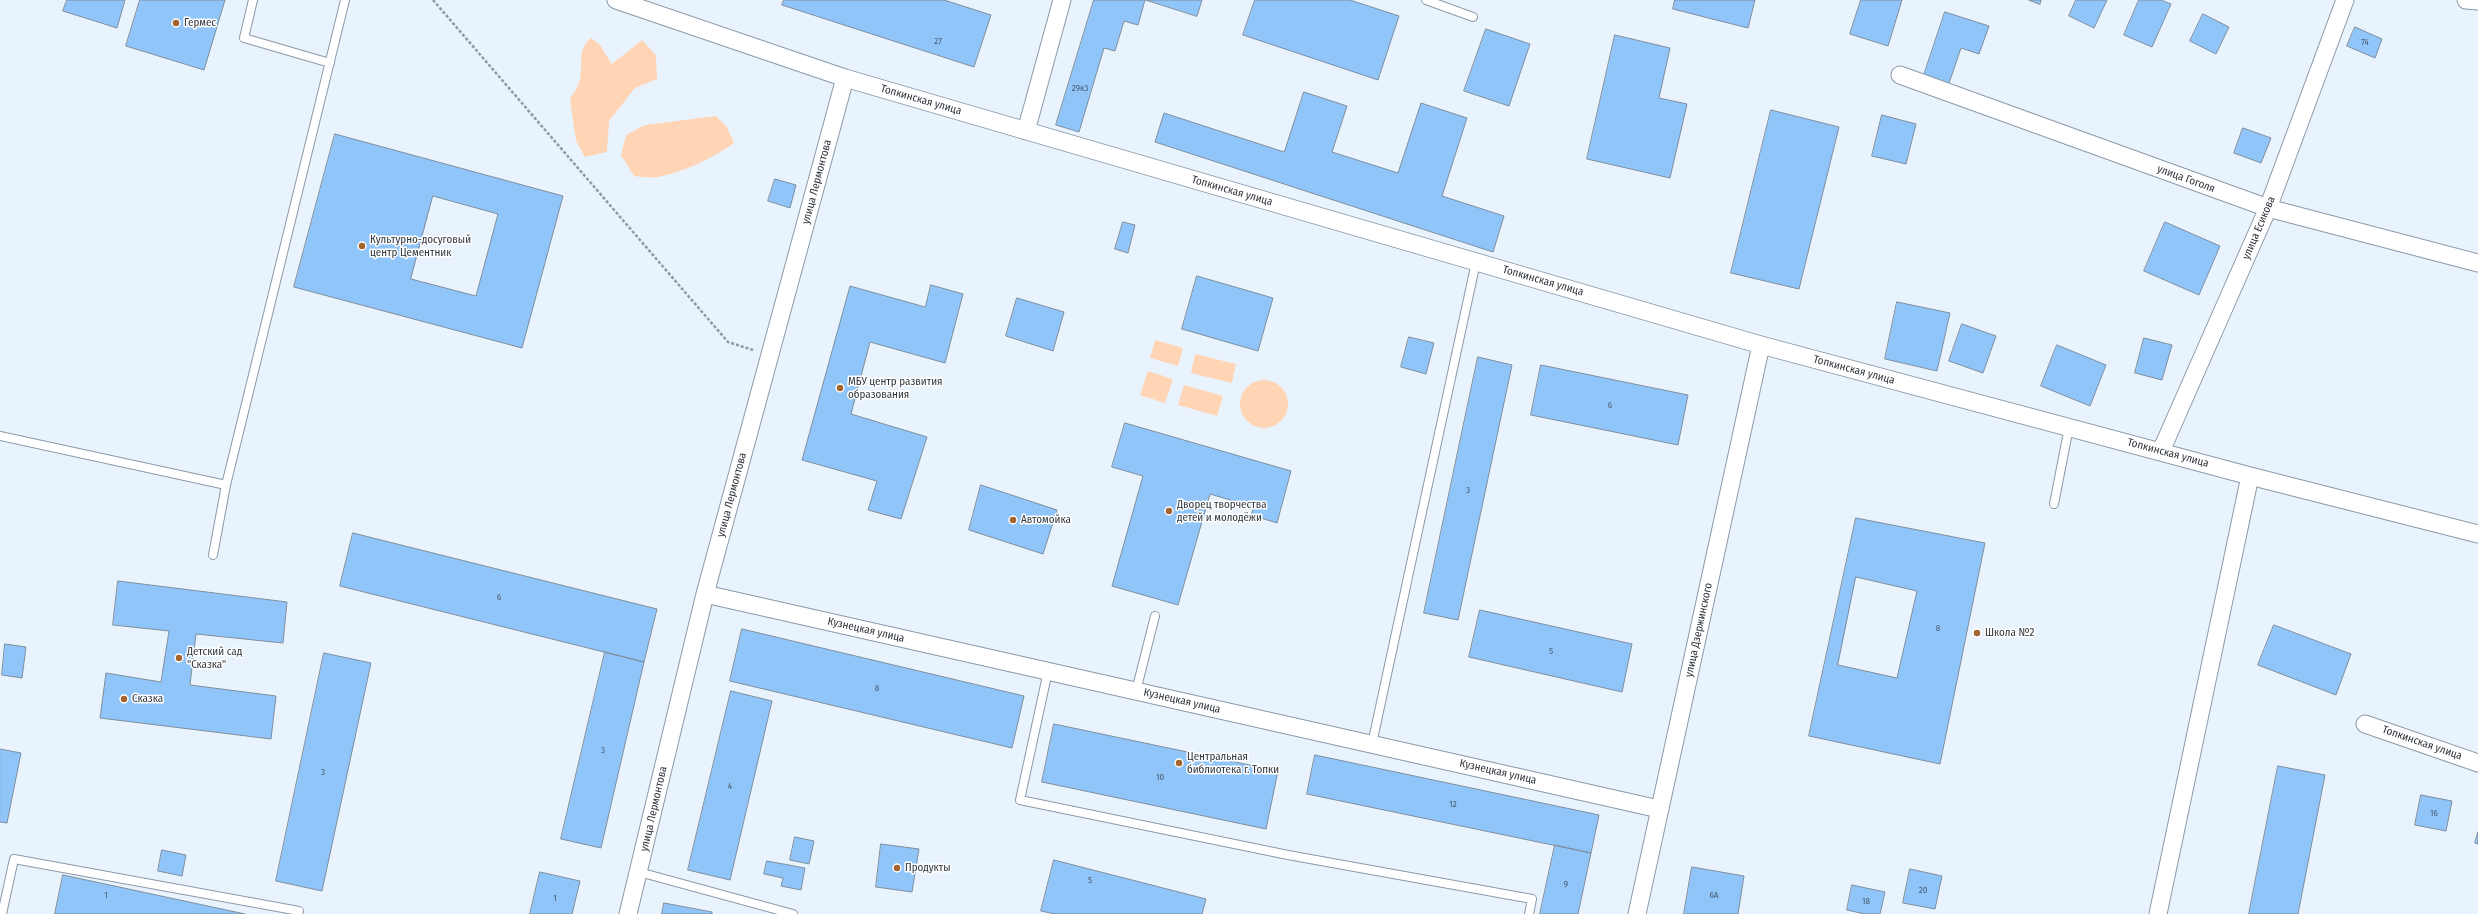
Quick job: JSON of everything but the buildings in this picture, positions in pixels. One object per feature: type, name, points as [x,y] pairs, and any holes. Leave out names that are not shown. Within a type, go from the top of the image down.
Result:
[{"type":"street","name":"Топкинская улица","points":[[616,0],[845,78],[1761,345],[2250,476],[2478,534]]},
{"type":"street","points":[[1026,131],[1062,0]]},
{"type":"street","name":"улица Есикова","points":[[2161,451],[2268,208],[2345,0]]},
{"type":"street","points":[[2466,0],[2478,1]]},
{"type":"street","name":"улица Гоголя","points":[[1900,75],[2268,208],[2478,263]]},
{"type":"street","name":"улица Лермонтова","points":[[628,914],[705,594],[845,78]]},
{"type":"street","name":"улица Дзержинского","points":[[1637,914],[1761,345]]},
{"type":"street","points":[[2158,914],[2250,476]]},
{"type":"street","name":"Кузнецкая улица","points":[[705,594],[1660,809]]},
{"type":"street","name":"Топкинская улица","points":[[2365,724],[2478,763]]},
{"type":"lane","points":[[253,0],[244,38],[330,63]]},
{"type":"lane","points":[[213,555],[226,485],[345,0]]},
{"type":"lane","points":[[1426,0],[1473,17]]},
{"type":"lane","points":[[1372,744],[1476,262]]},
{"type":"lane","points":[[2054,504],[2069,427]]},
{"type":"lane","points":[[0,436],[226,485]]},
{"type":"lane","points":[[1136,691],[1155,616]]},
{"type":"lane","points":[[1048,671],[1020,800],[1288,855],[1532,899],[1529,914]]},
{"type":"lane","points":[[2,914],[14,859],[299,911],[298,914]]},
{"type":"lane","points":[[639,872],[793,914]]},
{"type":"path","points":[[433,0],[728,342],[770,355]]},
{"type":"shaded area","points":[[591,38],[600,45],[612,64],[642,40],[656,55],[657,79],[635,88],[609,121],[607,152],[585,157],[576,141],[570,99],[579,82],[582,52]]},
{"type":"shaded area","points":[[716,116],[727,127],[734,143],[708,159],[688,168],[658,177],[634,176],[621,155],[626,135],[645,125]]},
{"type":"shaded area","points":[[1155,340],[1183,348],[1178,366],[1150,358]]},
{"type":"shaded area","points":[[1195,354],[1236,364],[1232,383],[1191,373]]},
{"type":"shaded area","points":[[1148,371],[1173,379],[1165,403],[1140,395]]},
{"type":"shaded area","points":[[1264,380],[1273,382],[1281,387],[1286,395],[1288,404],[1286,413],[1281,421],[1273,426],[1264,428],[1255,426],[1247,421],[1242,413],[1240,404],[1242,395],[1247,387],[1255,382]]},
{"type":"shaded area","points":[[1184,385],[1223,396],[1217,416],[1178,405]]},
{"type":"place","name":"Гермес","points":[[176,23]]},
{"type":"place","name":"Культурно-досуговый центр Цементник","points":[[362,246]]},
{"type":"place","name":"МБУ центр развития образования","points":[[840,388]]},
{"type":"place","name":"Дворец творчества детей и молодёжи","points":[[1169,511]]},
{"type":"place","name":"Автомойка","points":[[1013,520]]},
{"type":"place","name":"Школа №2","points":[[1977,633]]},
{"type":"place","name":"Детский сад \"Сказка\"","points":[[179,658]]},
{"type":"place","name":"Сказка","points":[[124,699]]},
{"type":"place","name":"Центральная библиотека г. Топки","points":[[1179,763]]},
{"type":"place","name":"Продукты","points":[[897,868]]}]
